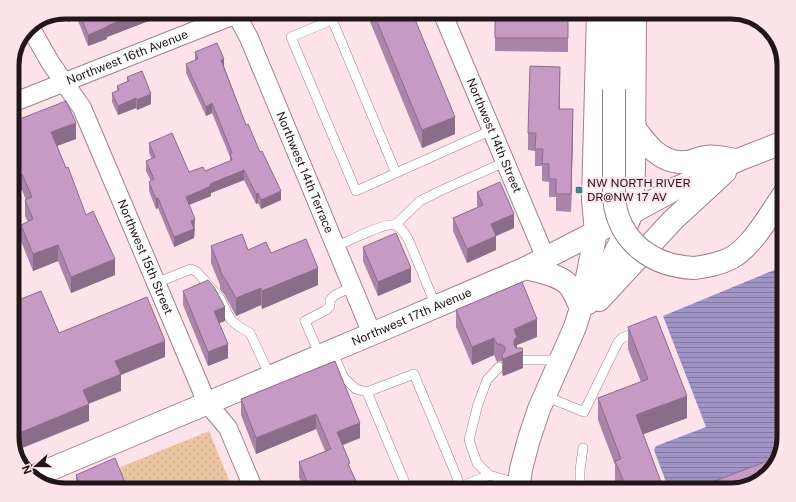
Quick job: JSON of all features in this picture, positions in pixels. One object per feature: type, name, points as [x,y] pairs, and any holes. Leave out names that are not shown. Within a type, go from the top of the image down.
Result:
[{"type":"main road","points":[[578,318],[596,232],[594,200],[598,19]]},
{"type":"main road","points":[[615,19],[614,199],[615,208],[623,230],[633,242],[648,255],[670,265],[694,268],[714,265],[733,257],[743,250],[752,240],[777,204]]},
{"type":"main road","points":[[519,483],[520,469],[529,439],[545,396],[578,318],[605,273],[619,245],[632,212],[634,168],[635,19]]},
{"type":"main road","points":[[634,127],[652,150],[670,161],[685,162],[706,156],[738,160]]},
{"type":"main road","name":"Northwest 17th Avenue","points":[[39,474],[526,268],[546,259],[677,188],[738,160],[777,145]]},
{"type":"main road","points":[[578,318],[673,220],[738,160]]},
{"type":"main road","points":[[526,268],[566,282],[572,288],[578,318]]},
{"type":"street","name":"Northwest 16th Avenue","points":[[19,100],[223,19]]},
{"type":"street","name":"Northwest 14th Terrace","points":[[241,19],[372,334]]},
{"type":"street","name":"Northwest 14th Street","points":[[445,19],[546,259]]},
{"type":"street","name":"Northwest 15th Street","points":[[33,33],[50,62],[82,108],[207,403],[228,428],[251,483]]},
{"type":"lane","points":[[325,19],[291,37],[356,191],[492,130]]},
{"type":"lane","points":[[332,19],[396,173]]},
{"type":"lane","points":[[335,247],[381,227],[394,225],[420,201],[505,162]]},
{"type":"lane","points":[[394,225],[405,233],[436,306]]},
{"type":"lane","points":[[156,283],[191,269],[197,272],[219,297],[231,320],[250,333],[270,376]]},
{"type":"lane","points":[[352,287],[335,295],[330,300],[330,306],[326,310],[305,321],[344,378],[356,389],[367,392],[414,374],[455,483]]},
{"type":"lane","points":[[545,396],[584,412],[618,342],[622,338],[647,328]]},
{"type":"lane","points":[[519,360],[560,360]]},
{"type":"lane","points":[[499,367],[487,380],[478,404],[469,440],[476,463],[490,475],[509,483]]},
{"type":"lane","points":[[367,392],[405,483]]},
{"type":"lane","points":[[580,483],[583,448]]},
{"type":"lane","points":[[470,483],[490,475]]},
{"type":"shaded area","points":[[777,269],[777,443],[769,462],[755,476],[743,482],[731,483],[666,483],[654,450],[656,446],[706,427],[663,316]]},
{"type":"shaded area","points":[[209,431],[230,483],[122,483],[116,469]]},
{"type":"building","points":[[82,19],[125,19],[107,26],[88,35]]},
{"type":"building","points":[[376,19],[415,19],[455,117],[422,130]]},
{"type":"building","points":[[495,19],[568,19],[568,38],[495,38]]},
{"type":"building","points":[[217,43],[224,59],[221,60],[246,125],[248,124],[260,152],[262,151],[281,191],[261,200],[258,193],[256,194],[244,170],[210,184],[211,186],[186,197],[195,219],[191,221],[194,229],[174,237],[158,198],[156,199],[149,182],[154,179],[146,161],[155,157],[149,143],[172,133],[189,172],[203,167],[205,171],[232,160],[230,154],[232,153],[212,103],[206,107],[186,64],[198,59],[195,52]]},
{"type":"building","points":[[530,66],[560,67],[559,109],[573,109],[571,194],[556,194],[556,179],[549,179],[549,164],[542,164],[543,149],[535,149],[536,133],[528,133]]},
{"type":"building","points":[[142,71],[151,94],[137,100],[136,98],[118,106],[112,93],[119,90],[117,86],[129,81],[127,77]]},
{"type":"building","points":[[66,101],[76,123],[51,132],[66,168],[68,167],[86,215],[93,211],[115,259],[71,277],[58,245],[33,254],[21,225],[33,219],[25,200],[32,197],[22,174],[19,175],[19,119]]},
{"type":"building","points":[[500,182],[514,214],[491,224],[496,236],[467,249],[453,218],[483,205],[477,192]]},
{"type":"building","points":[[396,233],[411,268],[378,282],[363,247]]},
{"type":"building","points":[[242,234],[248,250],[266,242],[271,253],[306,239],[318,268],[262,291],[261,288],[236,298],[220,271],[211,246]]},
{"type":"building","points":[[208,280],[214,287],[225,307],[214,311],[228,344],[208,352],[183,291]]},
{"type":"building","points":[[522,282],[537,319],[514,329],[517,337],[514,340],[514,345],[516,348],[522,348],[523,351],[503,359],[502,355],[505,351],[505,347],[501,344],[497,344],[494,338],[472,347],[456,310]]},
{"type":"building","points":[[41,291],[59,333],[147,297],[165,341],[115,361],[121,374],[83,390],[89,404],[19,433],[19,300]]},
{"type":"building","points":[[656,316],[687,396],[636,415],[661,483],[625,483],[615,461],[621,459],[598,398],[648,379],[628,327]]},
{"type":"building","points":[[335,361],[360,423],[337,432],[350,463],[348,464],[357,483],[308,483],[299,462],[331,449],[316,414],[256,438],[241,399]]},
{"type":"building","points":[[115,458],[125,483],[79,483],[76,475]]},
{"type":"building","points":[[770,460],[761,471],[746,481],[709,483]]},
{"type":"place","name":"NW NORTH RIVER DR@NW 17 AV","points":[[579,190]]}]
